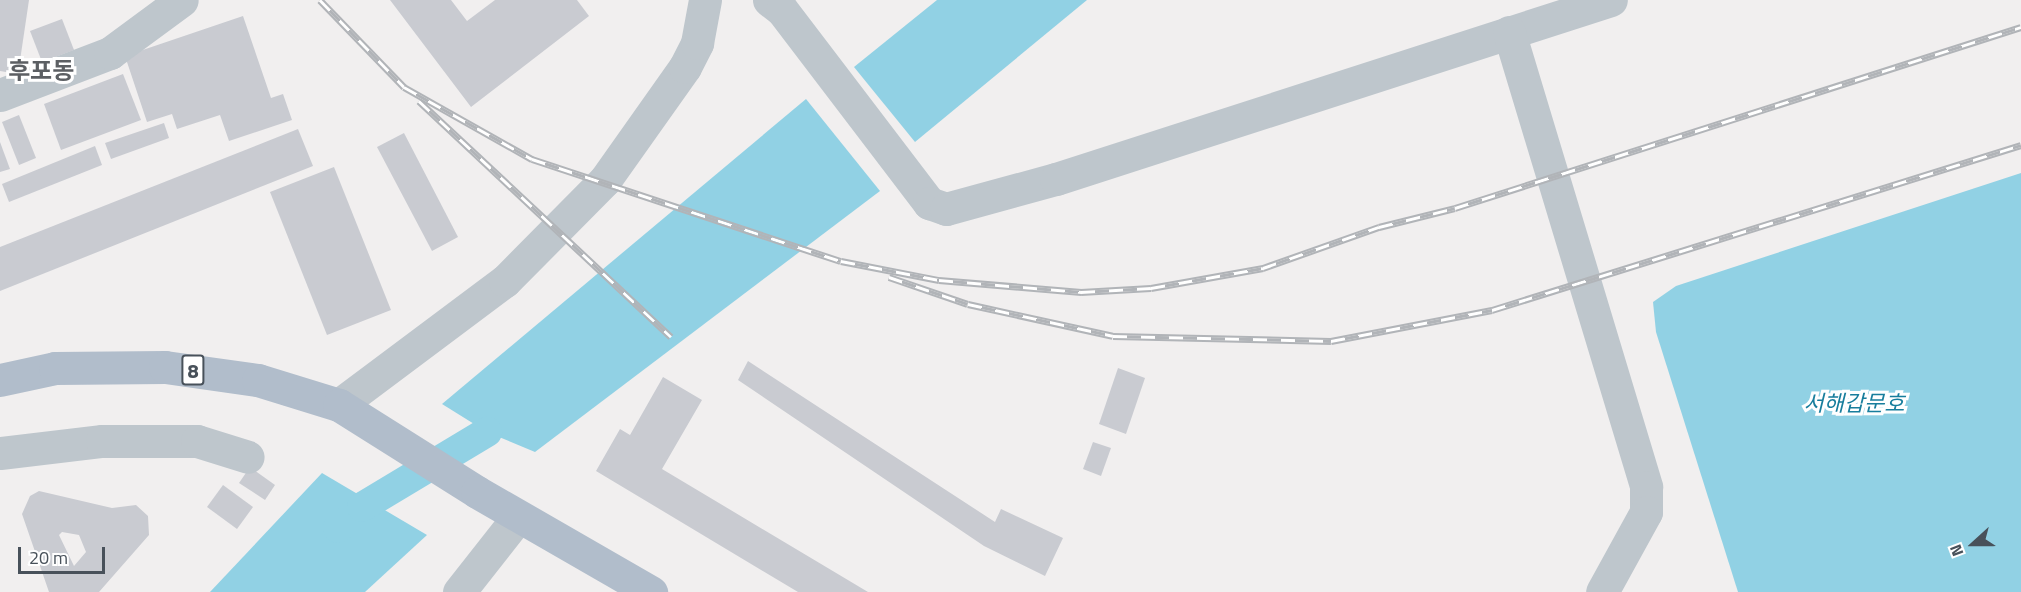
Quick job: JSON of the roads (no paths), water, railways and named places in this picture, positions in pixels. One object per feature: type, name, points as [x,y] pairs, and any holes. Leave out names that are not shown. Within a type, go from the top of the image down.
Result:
[{"type":"main road","name":"8","points":[[0,380],[55,368],[165,367],[258,380],[339,405],[477,492],[651,592]]},
{"type":"street","points":[[0,95],[110,53],[181,0]]},
{"type":"street","points":[[339,405],[505,281],[605,180],[685,67],[697,42],[705,0]]},
{"type":"street","points":[[769,0],[782,10],[828,75],[929,203],[946,209],[968,206],[1611,0]]},
{"type":"street","points":[[1509,32],[1646,487],[1646,512],[1602,592]]},
{"type":"street","points":[[0,453],[102,441],[197,441],[248,457]]},
{"type":"street","points":[[459,592],[518,516]]},
{"type":"water","points":[[937,0],[1087,0],[915,142],[854,67]]},
{"type":"water","points":[[806,99],[880,191],[535,452],[487,432],[442,404]]},
{"type":"water","name":"서해갑문호","points":[[2021,173],[2021,592],[1738,592],[1656,332],[1653,302],[1676,286]]},
{"type":"water","points":[[322,473],[427,535],[365,592],[210,592]]},
{"type":"waterway","points":[[338,528],[362,507],[487,432]]},
{"type":"railway","points":[[320,0],[404,87],[532,159],[841,261],[939,280],[1081,292],[1151,288],[1263,268],[1379,227],[1455,208],[2021,27]]},
{"type":"railway","points":[[419,101],[671,337]]},
{"type":"railway","points":[[889,277],[968,304],[1113,336],[1331,341],[1492,310],[2021,145]]},
{"type":"district","name":"후포동","points":[[41,71]]}]
